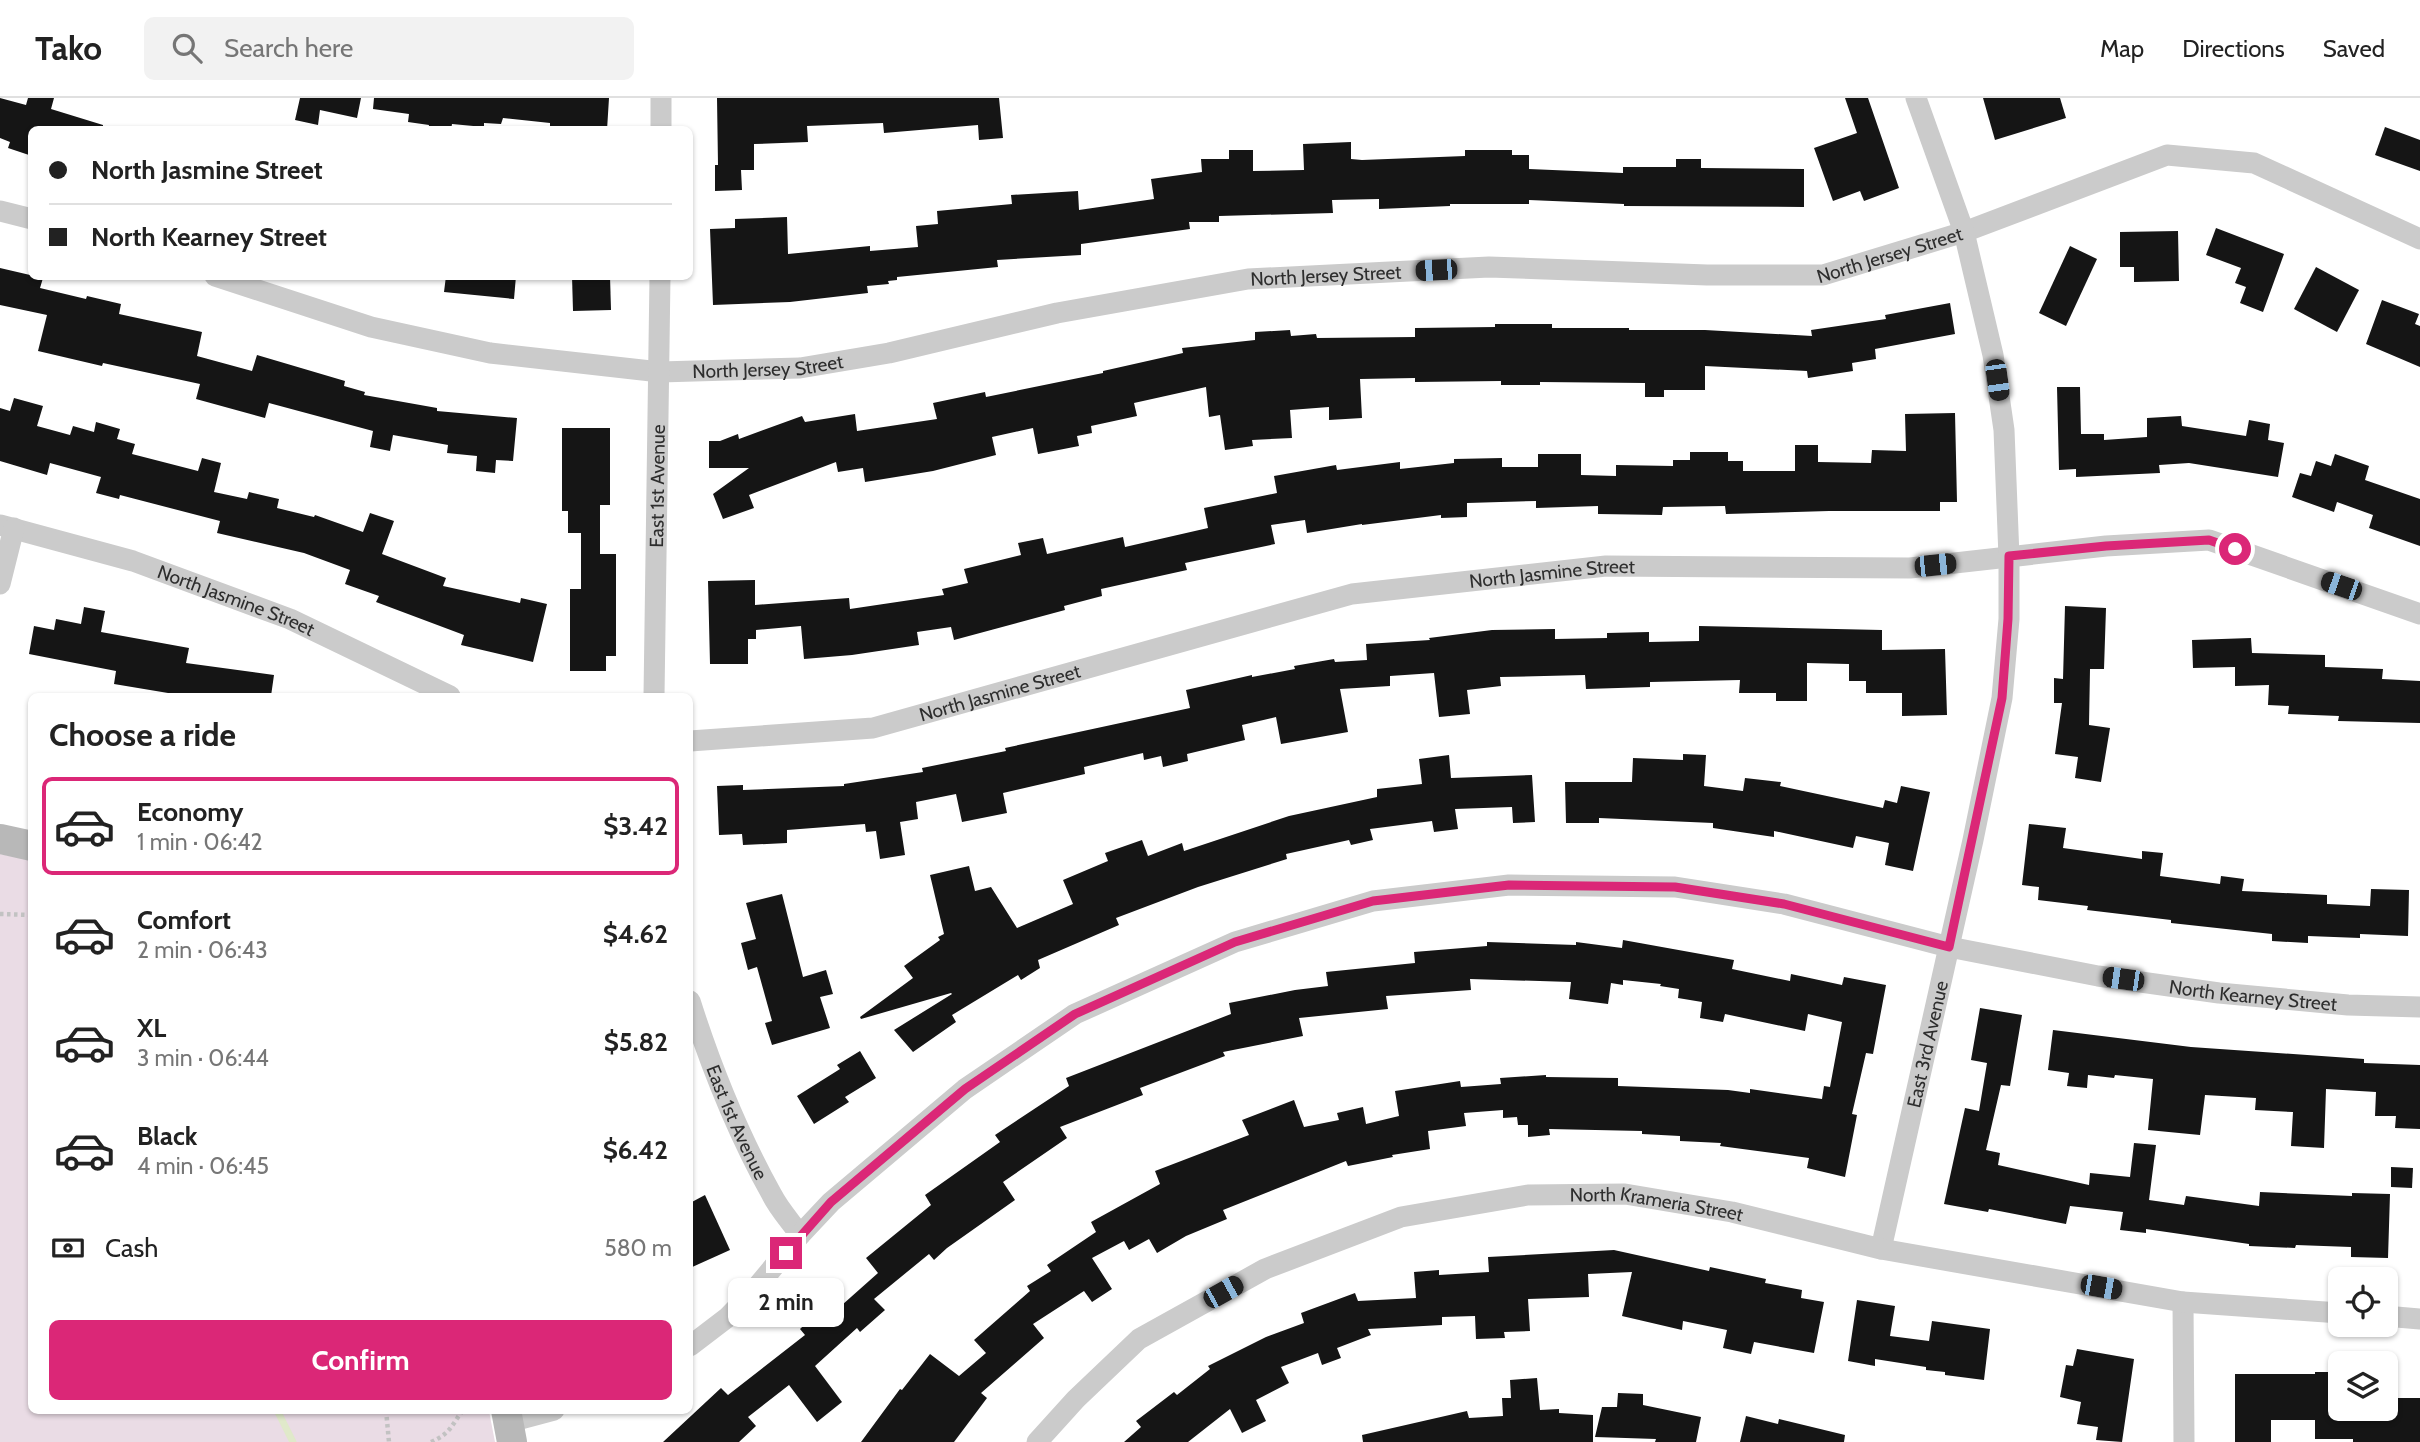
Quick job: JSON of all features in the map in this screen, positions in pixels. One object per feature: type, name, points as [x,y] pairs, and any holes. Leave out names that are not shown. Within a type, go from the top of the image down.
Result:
[{"type":"street","points":[[661,98],[661,126]]},
{"type":"street","name":"East 3rd Avenue","points":[[1881,1249],[2002,698],[2008,619],[2009,556],[2004,430],[1993,355],[1964,232],[1916,98]]},
{"type":"street","name":"North Jersey Street","points":[[227,280],[371,327],[490,353],[660,372],[800,368],[889,353],[1056,313],[1248,279],[1489,267],[1707,275],[1823,275],[1964,232],[2166,155],[2255,163],[2420,239]]},
{"type":"street","points":[[0,211],[28,218]]},
{"type":"street","name":"East 1st Avenue","points":[[653,693],[660,280]]},
{"type":"street","points":[[0,584],[7,526]]},
{"type":"street","name":"North Jasmine Street","points":[[7,526],[133,561],[290,619],[444,693]]},
{"type":"street","name":"North Jasmine Street","points":[[693,741],[873,728],[1352,594],[1606,566],[1910,568],[2106,546],[2209,540],[2420,614]]},
{"type":"street","points":[[0,839],[28,845]]},
{"type":"street","name":"North Kearney Street","points":[[693,1344],[728,1318],[831,1202],[965,1089],[1075,1014],[1235,942],[1373,901],[1509,885],[1675,887],[1784,904],[1949,947],[2098,975],[2219,992],[2348,1005],[2420,1007]]},
{"type":"street","name":"East 1st Avenue","points":[[693,1011],[702,1040],[738,1125],[773,1198],[800,1235]]},
{"type":"street","name":"North Krameria Street","points":[[1037,1442],[1076,1399],[1139,1339],[1265,1269],[1401,1217],[1528,1195],[1625,1194],[1732,1212],[1881,1249],[2183,1302],[2328,1312]]},
{"type":"street","points":[[2183,1302],[2184,1442]]},
{"type":"street","points":[[2398,1317],[2420,1319]]},
{"type":"street","points":[[509,1425],[542,1414]]},
{"type":"path","points":[[0,914],[28,915]]},
{"type":"path","points":[[386,1414],[389,1442]]},
{"type":"path","points":[[431,1442],[452,1429],[461,1414]]},
{"type":"shaded area","points":[[0,854],[28,859],[28,1414],[490,1414],[495,1442],[0,1442]]},
{"type":"building","points":[[0,98],[26,105],[28,98],[54,98],[51,109],[103,125],[28,126],[28,155],[8,148],[10,142],[0,138]]},
{"type":"building","points":[[300,98],[361,98],[357,118],[320,110],[318,125],[295,120]]},
{"type":"building","points":[[374,98],[609,98],[607,126],[550,126],[550,123],[503,118],[501,124],[484,123],[484,126],[429,126],[408,122],[409,114],[373,109]]},
{"type":"building","points":[[717,98],[999,98],[1003,138],[979,140],[978,125],[884,133],[883,123],[807,126],[808,142],[754,144],[754,170],[741,170],[742,190],[715,191],[715,165],[718,165]]},
{"type":"building","points":[[1845,98],[1868,98],[1899,188],[1864,201],[1860,191],[1833,201],[1814,148],[1857,133]]},
{"type":"building","points":[[1983,98],[2060,98],[2066,118],[1995,140]]},
{"type":"building","points":[[2385,127],[2420,140],[2420,171],[2375,155]]},
{"type":"building","points":[[1351,142],[1351,159],[1362,160],[1465,156],[1465,150],[1512,150],[1512,155],[1529,155],[1529,169],[1623,173],[1623,167],[1676,167],[1676,159],[1701,159],[1701,168],[1804,169],[1804,207],[1624,206],[1529,200],[1529,204],[1450,204],[1379,209],[1379,199],[1332,200],[1333,213],[1219,216],[1219,222],[1189,222],[1190,229],[1081,244],[1081,255],[997,260],[998,267],[897,277],[897,280],[888,281],[889,284],[867,286],[868,293],[790,302],[713,305],[710,229],[735,228],[735,219],[787,217],[788,254],[870,246],[870,251],[918,247],[916,226],[938,224],[937,211],[1012,204],[1011,195],[1078,191],[1079,210],[1154,199],[1151,179],[1202,172],[1201,159],[1229,159],[1229,150],[1253,150],[1253,171],[1304,170],[1303,144]]},
{"type":"building","points":[[2216,228],[2284,254],[2263,312],[2240,303],[2246,287],[2235,283],[2241,268],[2206,255]]},
{"type":"building","points":[[2178,231],[2179,281],[2134,282],[2134,267],[2120,267],[2120,232]]},
{"type":"building","points":[[2070,246],[2097,259],[2066,326],[2039,313]]},
{"type":"building","points":[[2316,267],[2359,290],[2337,332],[2294,309]]},
{"type":"building","points":[[0,268],[28,275],[28,280],[42,280],[40,288],[121,304],[119,314],[202,332],[197,356],[252,371],[257,355],[345,381],[344,386],[365,392],[364,395],[437,408],[437,411],[517,418],[513,461],[496,460],[495,473],[476,471],[477,456],[447,453],[448,445],[393,435],[390,451],[370,447],[373,431],[269,403],[265,418],[196,399],[200,384],[38,351],[47,315],[0,305]]},
{"type":"building","points":[[446,280],[516,280],[514,299],[444,292]]},
{"type":"building","points":[[572,280],[610,280],[611,310],[573,311]]},
{"type":"building","points":[[2382,300],[2419,314],[2415,324],[2420,326],[2420,367],[2366,344]]},
{"type":"building","points":[[1950,303],[1955,334],[1875,349],[1876,359],[1852,363],[1853,371],[1808,378],[1807,371],[1705,366],[1705,390],[1664,390],[1664,397],[1645,397],[1645,383],[1540,382],[1540,385],[1501,385],[1501,381],[1415,382],[1415,378],[1360,379],[1362,418],[1329,420],[1329,407],[1290,410],[1292,438],[1252,440],[1253,446],[1225,450],[1220,415],[1209,417],[1206,387],[1134,403],[1137,416],[1091,426],[1092,433],[1077,436],[1079,446],[1038,454],[1033,428],[992,437],[996,455],[933,471],[865,482],[863,468],[838,472],[836,462],[749,495],[754,508],[723,519],[713,494],[749,468],[709,468],[709,441],[720,441],[738,434],[739,439],[802,416],[805,422],[855,414],[857,431],[937,419],[933,403],[985,392],[986,397],[1103,373],[1183,353],[1182,348],[1255,340],[1255,332],[1290,330],[1291,336],[1316,334],[1317,338],[1415,337],[1415,328],[1552,324],[1552,328],[1705,330],[1812,336],[1811,330],[1886,319],[1885,315]]},
{"type":"building","points":[[2057,387],[2080,387],[2081,434],[2104,434],[2104,440],[2147,437],[2147,418],[2181,416],[2182,426],[2246,436],[2249,420],[2270,424],[2268,440],[2284,443],[2278,477],[2189,463],[2159,465],[2160,473],[2076,477],[2076,469],[2059,470]]},
{"type":"building","points":[[14,398],[43,406],[37,426],[70,435],[73,426],[94,432],[96,422],[120,429],[117,439],[135,444],[132,454],[198,471],[202,458],[221,463],[214,492],[247,499],[249,492],[279,499],[277,508],[314,517],[315,515],[363,532],[370,513],[394,521],[382,554],[446,578],[443,586],[520,603],[521,598],[547,604],[533,662],[461,645],[464,635],[376,602],[379,596],[345,584],[350,570],[304,553],[217,533],[220,521],[120,495],[119,499],[96,493],[101,477],[50,463],[47,475],[0,461],[0,408],[10,411]]},
{"type":"building","points":[[1955,413],[1957,502],[1940,502],[1940,511],[1726,514],[1725,506],[1663,507],[1662,515],[1598,514],[1598,506],[1536,508],[1536,501],[1467,503],[1467,517],[1441,518],[1441,515],[1307,533],[1305,520],[1271,525],[1275,544],[1185,563],[1187,570],[1101,589],[1102,596],[1064,606],[1065,610],[954,640],[951,627],[917,632],[919,645],[804,659],[801,626],[756,630],[756,639],[748,639],[748,664],[710,664],[708,581],[755,580],[755,605],[849,598],[850,609],[944,595],[942,589],[968,583],[964,569],[1021,555],[1018,543],[1043,538],[1047,554],[1123,537],[1125,547],[1208,528],[1204,508],[1277,493],[1274,476],[1336,465],[1337,470],[1400,462],[1400,469],[1454,463],[1454,459],[1502,458],[1502,467],[1538,467],[1538,454],[1581,454],[1581,475],[1616,476],[1616,465],[1673,466],[1673,460],[1690,460],[1690,452],[1728,452],[1728,461],[1743,461],[1743,471],[1795,471],[1795,445],[1818,445],[1818,462],[1871,463],[1872,450],[1906,451],[1905,414]]},
{"type":"building","points":[[562,428],[610,428],[610,505],[600,505],[600,554],[616,554],[616,656],[606,656],[606,671],[570,671],[570,589],[581,589],[581,533],[568,533],[568,511],[562,511]]},
{"type":"building","points":[[2335,454],[2369,466],[2365,480],[2420,499],[2420,546],[2369,528],[2373,515],[2337,502],[2334,512],[2292,497],[2300,473],[2311,476],[2316,461],[2331,466]]},
{"type":"building","points":[[2065,606],[2106,608],[2104,669],[2090,669],[2089,725],[2110,728],[2101,782],[2075,778],[2078,757],[2055,754],[2062,703],[2054,703],[2054,678],[2063,679]]},
{"type":"building","points":[[84,607],[105,611],[101,632],[189,648],[186,663],[274,675],[271,693],[168,693],[114,684],[116,671],[29,654],[34,626],[54,630],[56,619],[81,624]]},
{"type":"building","points":[[1699,626],[1882,630],[1882,650],[1945,649],[1947,715],[1902,716],[1902,693],[1866,693],[1866,681],[1849,681],[1849,664],[1807,663],[1807,701],[1776,701],[1776,693],[1739,693],[1740,680],[1650,682],[1650,687],[1586,689],[1585,675],[1500,677],[1501,686],[1467,690],[1470,714],[1439,717],[1434,673],[1390,676],[1390,686],[1340,689],[1348,732],[1281,744],[1276,717],[1242,725],[1245,740],[1187,754],[1188,761],[1163,767],[1161,756],[1144,760],[1143,753],[1084,767],[1085,774],[1003,793],[1007,813],[962,822],[956,794],[916,802],[918,819],[900,822],[905,855],[880,859],[876,831],[866,832],[865,824],[787,830],[787,843],[743,845],[742,834],[719,835],[717,786],[743,785],[743,790],[844,786],[923,772],[922,768],[1006,751],[1005,748],[1190,708],[1186,690],[1334,659],[1335,662],[1367,660],[1366,644],[1430,640],[1429,638],[1492,630],[1555,629],[1555,639],[1607,638],[1607,633],[1649,632],[1649,642],[1699,641]]},
{"type":"building","points":[[2251,638],[2252,653],[2325,655],[2325,667],[2383,669],[2382,679],[2420,681],[2420,723],[2338,721],[2339,716],[2288,714],[2289,706],[2268,705],[2269,685],[2235,686],[2235,667],[2193,668],[2192,640]]},
{"type":"building","points":[[1683,754],[1706,755],[1704,786],[1743,791],[1745,778],[1781,782],[1780,786],[1883,808],[1885,800],[1897,803],[1901,786],[1930,792],[1913,871],[1885,865],[1889,843],[1856,836],[1853,848],[1774,831],[1774,837],[1713,828],[1713,823],[1599,818],[1599,823],[1566,823],[1565,782],[1632,782],[1633,758],[1683,760]]},
{"type":"building","points":[[1449,755],[1451,778],[1532,775],[1535,822],[1513,823],[1512,807],[1455,809],[1458,829],[1434,832],[1432,821],[1370,829],[1373,840],[1351,845],[1349,840],[1286,854],[1287,859],[1198,887],[1116,918],[1119,925],[1038,960],[1040,968],[1021,980],[1018,975],[952,1015],[956,1022],[913,1052],[894,1030],[951,993],[861,1019],[860,1017],[913,978],[904,966],[940,940],[938,937],[944,934],[930,875],[969,866],[975,891],[991,887],[1017,928],[1073,904],[1063,880],[1108,861],[1105,853],[1142,840],[1148,856],[1182,843],[1184,851],[1289,816],[1377,797],[1377,789],[1422,784],[1419,759]]},
{"type":"building","points":[[2029,824],[2066,828],[2063,848],[2142,859],[2142,851],[2163,853],[2160,876],[2220,884],[2221,876],[2244,879],[2242,891],[2327,895],[2327,904],[2370,906],[2371,889],[2409,890],[2408,936],[2360,934],[2360,938],[2308,936],[2308,943],[2272,941],[2272,934],[2171,923],[2171,920],[2087,910],[2088,906],[2038,900],[2039,887],[2022,885]]},
{"type":"building","points":[[782,894],[803,977],[826,970],[833,994],[820,997],[830,1028],[772,1045],[765,1023],[772,1021],[757,967],[748,970],[741,943],[756,939],[746,903]]},
{"type":"building","points":[[1623,940],[1734,960],[1732,969],[1790,981],[1791,974],[1842,985],[1844,977],[1886,985],[1873,1054],[1866,1053],[1852,1114],[1857,1115],[1845,1177],[1807,1168],[1809,1158],[1720,1146],[1721,1143],[1680,1141],[1680,1136],[1642,1134],[1642,1131],[1549,1129],[1550,1135],[1528,1137],[1528,1125],[1518,1125],[1517,1117],[1503,1118],[1503,1110],[1464,1113],[1466,1126],[1428,1131],[1430,1149],[1348,1166],[1346,1161],[1223,1210],[1227,1219],[1186,1236],[1157,1253],[1149,1239],[1129,1250],[1124,1241],[1092,1258],[1112,1289],[1092,1302],[1084,1291],[1033,1324],[1044,1338],[981,1393],[987,1398],[954,1442],[861,1442],[930,1354],[959,1376],[986,1353],[974,1340],[1030,1291],[1027,1286],[1051,1271],[1047,1265],[1096,1232],[1091,1222],[1160,1184],[1155,1171],[1249,1135],[1242,1120],[1294,1100],[1304,1127],[1339,1120],[1337,1113],[1363,1107],[1366,1124],[1399,1116],[1395,1091],[1460,1081],[1461,1087],[1501,1084],[1500,1078],[1546,1075],[1618,1078],[1618,1086],[1750,1093],[1750,1089],[1822,1099],[1824,1086],[1830,1087],[1842,1022],[1808,1014],[1805,1031],[1725,1014],[1723,1022],[1700,1018],[1702,1002],[1678,998],[1679,989],[1623,980],[1623,985],[1611,983],[1608,1004],[1569,999],[1571,982],[1470,979],[1471,990],[1386,996],[1388,1009],[1299,1018],[1303,1036],[1223,1052],[1225,1056],[1140,1088],[1143,1095],[1060,1127],[1067,1138],[1003,1182],[1015,1200],[934,1260],[929,1254],[874,1299],[885,1310],[860,1332],[857,1328],[815,1366],[842,1402],[817,1422],[789,1385],[748,1417],[756,1426],[739,1442],[663,1442],[721,1388],[728,1395],[805,1335],[800,1329],[817,1313],[824,1321],[878,1273],[866,1258],[931,1205],[925,1195],[1000,1142],[995,1135],[1069,1086],[1066,1078],[1231,1014],[1229,1003],[1328,986],[1326,972],[1415,963],[1414,952],[1487,946],[1487,942],[1576,945],[1576,942],[1622,948]]},
{"type":"building","points":[[1980,1008],[2022,1015],[2010,1086],[2001,1085],[1986,1150],[2000,1153],[1998,1165],[2089,1185],[2090,1173],[2130,1177],[2134,1143],[2156,1145],[2149,1200],[2184,1205],[2186,1196],[2259,1206],[2260,1192],[2352,1196],[2352,1193],[2390,1194],[2388,1258],[2351,1257],[2351,1247],[2249,1246],[2146,1229],[2146,1233],[2120,1230],[2123,1212],[2070,1206],[2066,1224],[1989,1209],[1988,1212],[1944,1204],[1965,1108],[1979,1111],[1987,1063],[1971,1060]]},
{"type":"building","points":[[2053,1030],[2191,1047],[2364,1059],[2364,1063],[2420,1065],[2420,1129],[2395,1128],[2396,1116],[2375,1116],[2376,1092],[2326,1089],[2324,1148],[2291,1146],[2293,1112],[2255,1110],[2256,1098],[2205,1095],[2200,1135],[2148,1130],[2153,1079],[2088,1075],[2087,1088],[2067,1086],[2069,1073],[2048,1070]]},
{"type":"building","points":[[860,1051],[876,1078],[845,1097],[849,1102],[814,1124],[797,1096],[840,1069],[837,1065]]},
{"type":"building","points":[[2391,1167],[2413,1168],[2412,1188],[2391,1187]]},
{"type":"building","points":[[705,1195],[730,1250],[693,1267],[693,1201]]},
{"type":"building","points":[[1614,1250],[1709,1271],[1710,1267],[1766,1279],[1765,1283],[1802,1290],[1801,1298],[1824,1302],[1814,1353],[1754,1342],[1751,1354],[1723,1348],[1727,1330],[1683,1321],[1682,1330],[1622,1316],[1632,1272],[1588,1274],[1589,1297],[1528,1299],[1530,1331],[1504,1332],[1505,1338],[1476,1339],[1475,1316],[1442,1317],[1442,1325],[1368,1329],[1371,1335],[1337,1348],[1341,1358],[1322,1365],[1318,1353],[1281,1367],[1289,1383],[1256,1400],[1266,1421],[1242,1433],[1230,1409],[1188,1442],[1124,1442],[1141,1427],[1136,1421],[1174,1392],[1177,1395],[1210,1369],[1208,1366],[1266,1337],[1304,1323],[1301,1313],[1355,1293],[1358,1301],[1416,1298],[1414,1272],[1439,1270],[1439,1275],[1489,1272],[1488,1257]]},
{"type":"building","points":[[1857,1300],[1895,1306],[1890,1336],[1929,1341],[1932,1321],[1990,1329],[1984,1380],[1945,1375],[1945,1372],[1926,1370],[1926,1367],[1875,1359],[1875,1366],[1848,1361]]},
{"type":"building","points":[[2077,1349],[2134,1359],[2122,1442],[2096,1440],[2098,1427],[2077,1424],[2081,1402],[2060,1397],[2066,1365],[2073,1366]]},
{"type":"building","points":[[2328,1372],[2328,1421],[2398,1421],[2398,1398],[2420,1398],[2420,1442],[2315,1439],[2315,1420],[2271,1420],[2271,1442],[2235,1442],[2235,1374]]},
{"type":"building","points":[[1537,1378],[1540,1410],[1559,1409],[1559,1413],[1593,1415],[1593,1442],[1363,1442],[1362,1435],[1467,1411],[1469,1418],[1503,1416],[1502,1398],[1511,1398],[1510,1380]]},
{"type":"building","points":[[1618,1393],[1643,1394],[1643,1405],[1701,1417],[1696,1442],[1595,1437],[1602,1407],[1617,1407]]},
{"type":"building","points":[[1746,1416],[1778,1424],[1779,1419],[1845,1435],[1844,1442],[1740,1442]]},
{"type":"waterway","points":[[279,1414],[293,1442]]},
{"type":"route","points":[[786,1253],[831,1202],[965,1089],[1075,1014],[1235,942],[1373,901],[1509,885],[1675,887],[1784,904],[1949,947],[2002,698],[2008,619],[2009,556],[2106,546],[2209,540],[2235,549]]}]
